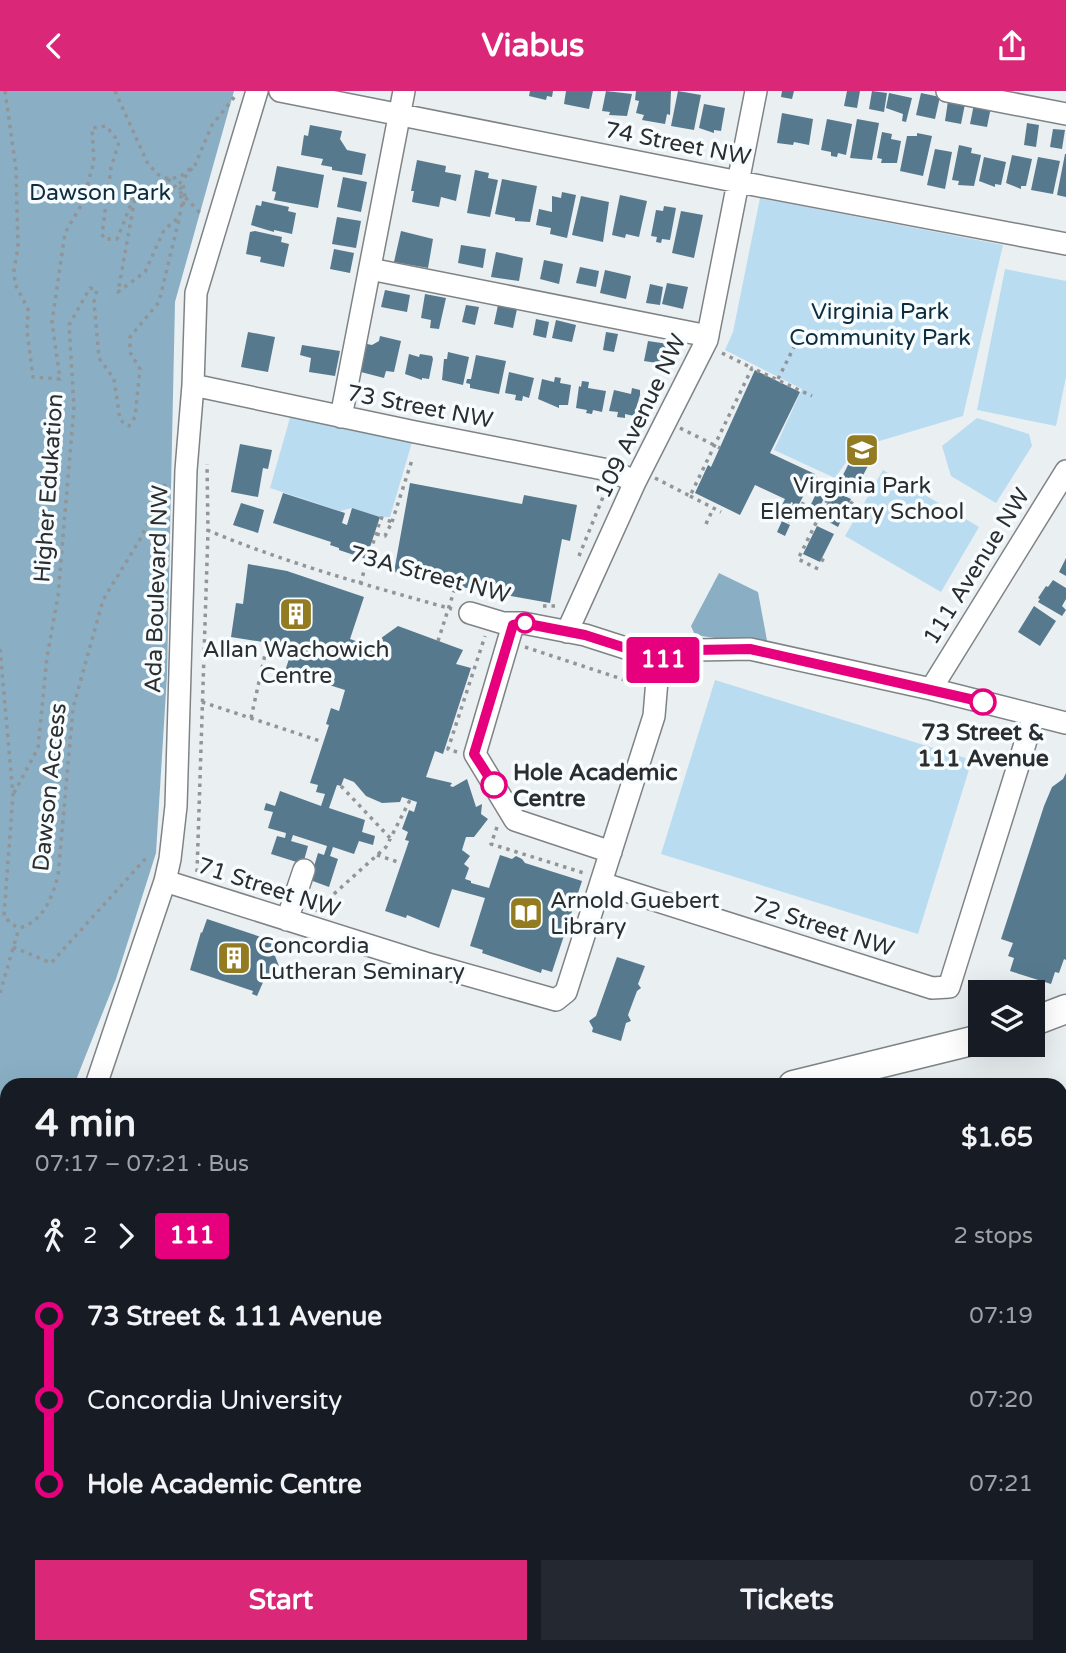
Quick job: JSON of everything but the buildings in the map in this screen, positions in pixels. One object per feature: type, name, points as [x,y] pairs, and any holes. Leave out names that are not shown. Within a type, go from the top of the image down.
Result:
[{"type":"main road","points":[[1045,1017],[1066,1009]]},
{"type":"main road","points":[[1045,1035],[1066,1034]]},
{"type":"main road","points":[[821,1078],[968,1042]]},
{"type":"street","name":"Ada Boulevard NW","points":[[98,1078],[170,859],[176,806],[186,470],[197,293],[257,91]]},
{"type":"street","name":"74 Street NW","points":[[280,91],[1066,244]]},
{"type":"street","points":[[341,417],[404,91]]},
{"type":"street","name":"109 Avenue NW","points":[[567,632],[638,477],[708,336],[756,91]]},
{"type":"street","points":[[947,91],[1066,114]]},
{"type":"street","points":[[370,268],[708,336]]},
{"type":"street","name":"73 Street NW","points":[[193,385],[638,477]]},
{"type":"street","name":"111 Avenue NW","points":[[931,689],[1066,471]]},
{"type":"street","name":"73A Street NW","points":[[470,613],[491,619],[511,633],[523,623],[585,635],[661,668]]},
{"type":"street","points":[[511,633],[474,754],[515,820],[611,852]]},
{"type":"street","points":[[601,883],[654,716],[661,668],[696,650],[750,649],[1065,721]]},
{"type":"street","name":"72 Street NW","points":[[601,883],[932,988],[949,987],[1034,715]]},
{"type":"street","points":[[293,922],[304,870]]},
{"type":"street","name":"71 Street NW","points":[[165,881],[553,1000],[560,999],[566,992],[601,883]]},
{"type":"path","points":[[5,91],[16,169],[19,248],[14,269],[15,284],[28,309],[27,331],[33,377],[60,379],[52,322],[65,233],[82,204],[94,162],[92,128],[106,126],[119,142],[111,168],[102,233],[104,239],[117,239],[136,193],[118,292],[145,272],[164,230],[179,217],[183,184],[179,184],[195,165],[212,125],[239,91]]},
{"type":"path","points":[[115,91],[148,162],[157,174],[168,179],[206,220]]},
{"type":"path","points":[[168,179],[180,177],[195,165]]},
{"type":"path","name":"Higher Edukation","points":[[13,795],[38,748],[47,657],[58,596],[74,407],[69,325],[90,288],[97,290],[94,302],[99,358],[114,379],[120,420],[129,426],[135,417],[140,369],[130,352],[130,337],[159,302],[185,198],[183,184]]},
{"type":"path","points":[[778,381],[799,343],[815,337],[841,342],[850,338],[880,346],[894,329]]},
{"type":"path","points":[[722,353],[811,396]]},
{"type":"path","points":[[690,496],[717,446],[752,368]]},
{"type":"path","points":[[666,421],[717,446]]},
{"type":"path","points":[[376,534],[385,535],[392,522],[412,460]]},
{"type":"path","points":[[869,463],[876,466]]},
{"type":"path","points":[[638,477],[690,496],[720,512]]},
{"type":"path","points":[[813,477],[833,488]]},
{"type":"path","points":[[818,569],[798,559],[833,488],[837,481],[842,482],[843,479]]},
{"type":"path","name":"Dawson Access","points":[[0,649],[13,795],[2,898],[4,915],[10,923],[19,927],[32,924],[42,913],[52,897],[58,876],[73,708],[103,600],[139,541],[159,502],[166,480]]},
{"type":"path","points":[[578,558],[603,497]]},
{"type":"path","points":[[706,524],[712,501]]},
{"type":"path","points":[[850,502],[855,505]]},
{"type":"path","points":[[801,503],[819,520]]},
{"type":"path","points":[[360,584],[381,518],[392,522]]},
{"type":"path","name":"73A Street NW","points":[[184,526],[208,530],[236,543],[360,584],[470,613]]},
{"type":"path","points":[[438,641],[456,586]]},
{"type":"path","points":[[535,605],[558,607],[563,595]]},
{"type":"path","points":[[476,664],[491,619]]},
{"type":"path","points":[[511,633],[625,680],[661,668]]},
{"type":"path","points":[[251,718],[268,641]]},
{"type":"path","points":[[179,702],[202,702],[323,742]]},
{"type":"path","points":[[341,786],[391,839]]},
{"type":"path","points":[[293,922],[386,848],[410,800]]},
{"type":"path","points":[[377,855],[401,863]]},
{"type":"path","points":[[13,947],[51,964],[147,857]]},
{"type":"path","points":[[0,993],[19,927]]},
{"type":"green space","name":"Dawson Park","points":[[0,91],[234,91],[175,302],[167,675],[156,853],[116,979],[77,1078],[0,1078]]},
{"type":"green space","name":"Virginia Park Community Park","points":[[760,198],[1003,245],[963,416],[856,448],[835,478],[774,450],[802,389],[725,350],[733,332]]},
{"type":"green space","points":[[1005,269],[1066,281],[1066,377],[1056,426],[977,410]]},
{"type":"green space","points":[[293,407],[415,432],[390,517],[380,517],[352,508],[340,511],[270,488]]},
{"type":"green space","points":[[977,418],[1029,434],[1032,446],[996,503],[951,476],[942,446]]},
{"type":"green space","points":[[883,470],[979,527],[941,592],[845,536]]},
{"type":"green space","points":[[719,573],[758,592],[768,646],[695,635],[691,626]]},
{"type":"green space","points":[[715,680],[972,760],[918,934],[661,854]]},
{"type":"bus line","name":"111","points":[[494,785],[474,754],[513,625],[523,623],[585,635],[666,661],[696,650],[750,649],[983,702]]},
{"type":"place","name":"Virginia Park Elementary School","points":[[862,450]]},
{"type":"place","name":"Allan Wachowich Centre","points":[[296,614]]},
{"type":"place","name":"73 Street & 111 Avenue","points":[[983,702]]},
{"type":"place","name":"Hole Academic Centre","points":[[494,785]]},
{"type":"place","name":"Arnold Guebert Library","points":[[526,913]]},
{"type":"place","name":"Concordia Lutheran Seminary","points":[[234,958]]}]
